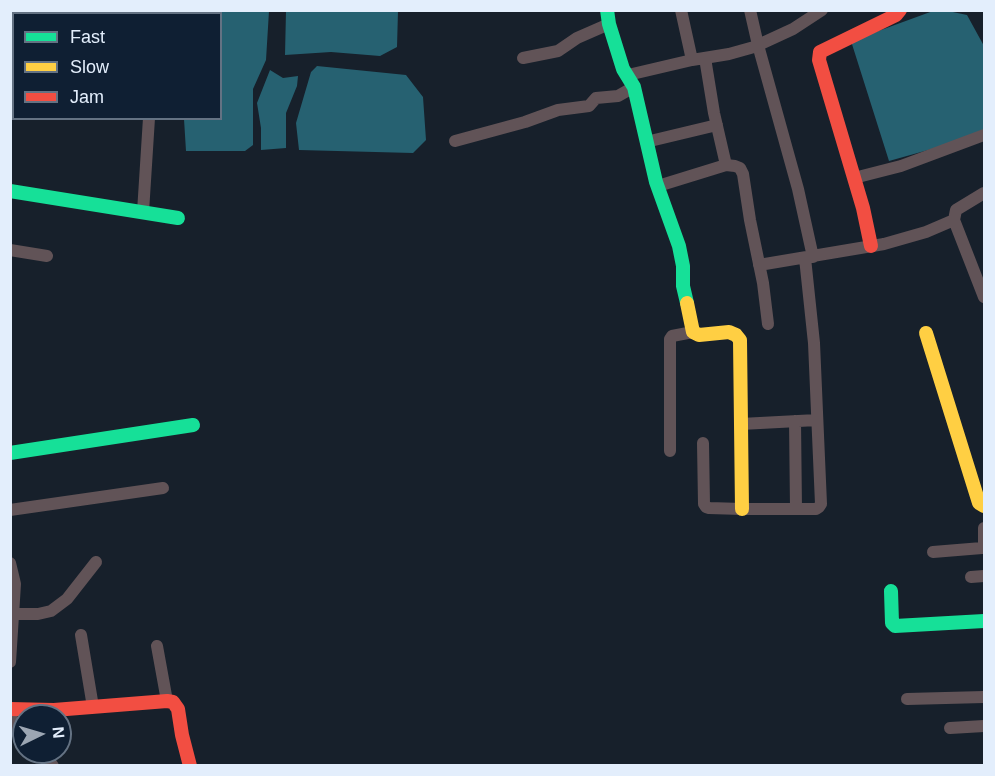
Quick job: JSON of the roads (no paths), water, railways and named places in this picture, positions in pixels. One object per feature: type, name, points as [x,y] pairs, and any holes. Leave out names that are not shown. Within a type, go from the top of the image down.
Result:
[{"type":"street","points":[[681,10],[692,60]]},
{"type":"street","points":[[703,443],[704,504],[706,507],[816,509],[821,504],[809,257],[798,189],[750,10]]},
{"type":"street","points":[[455,141],[525,122],[558,110],[589,106],[596,98],[618,96],[631,81],[692,60],[729,54],[758,45],[793,29],[822,10]]},
{"type":"street","points":[[871,246],[863,208],[819,60],[820,52],[897,15],[900,10]]},
{"type":"street","points":[[523,58],[558,51],[608,17],[623,69],[631,81],[658,186],[679,246],[683,266],[683,286],[693,332]]},
{"type":"street","points":[[705,58],[726,165]]},
{"type":"street","points":[[144,212],[149,120]]},
{"type":"street","points":[[646,142],[717,125]]},
{"type":"street","points":[[854,178],[902,166],[984,135]]},
{"type":"street","points":[[658,186],[726,165],[740,168],[763,283],[768,324]]},
{"type":"street","points":[[10,191],[178,218]]},
{"type":"street","points":[[984,193],[956,210],[954,220],[984,297]]},
{"type":"street","points":[[759,266],[909,238],[954,220]]},
{"type":"street","points":[[10,250],[46,256]]},
{"type":"street","points":[[670,451],[670,339],[672,336],[693,332],[699,335],[729,332],[740,340],[742,509]]},
{"type":"street","points":[[926,333],[979,503],[984,506]]},
{"type":"street","points":[[741,424],[817,420]]},
{"type":"street","points":[[795,421],[796,509]]},
{"type":"street","points":[[10,453],[193,425]]},
{"type":"street","points":[[10,510],[163,488]]},
{"type":"street","points":[[933,552],[982,548],[984,528]]},
{"type":"street","points":[[13,614],[38,614],[51,611],[67,598],[96,562]]},
{"type":"street","points":[[10,662],[15,584],[11,570]]},
{"type":"street","points":[[970,578],[984,576]]},
{"type":"street","points":[[891,591],[892,623],[895,626],[984,621]]},
{"type":"street","points":[[81,635],[93,707]]},
{"type":"street","points":[[157,646],[167,701]]},
{"type":"street","points":[[907,699],[984,697]]},
{"type":"street","points":[[10,711],[173,702],[178,709],[189,765]]},
{"type":"street","points":[[950,728],[984,726]]},
{"type":"water","points":[[269,11],[266,60],[253,89],[253,145],[245,151],[186,151],[184,120],[222,120],[222,12],[196,12]]},
{"type":"water","points":[[286,11],[398,11],[397,47],[380,56],[331,52],[285,55]]},
{"type":"water","points":[[933,11],[967,15],[984,46],[984,132],[978,136],[889,161],[851,41]]},
{"type":"water","points":[[317,66],[406,75],[423,97],[426,140],[413,153],[299,150],[296,123],[311,72]]},
{"type":"water","points":[[270,70],[283,78],[298,76],[297,86],[286,113],[286,148],[261,150],[261,128],[257,103]]}]
